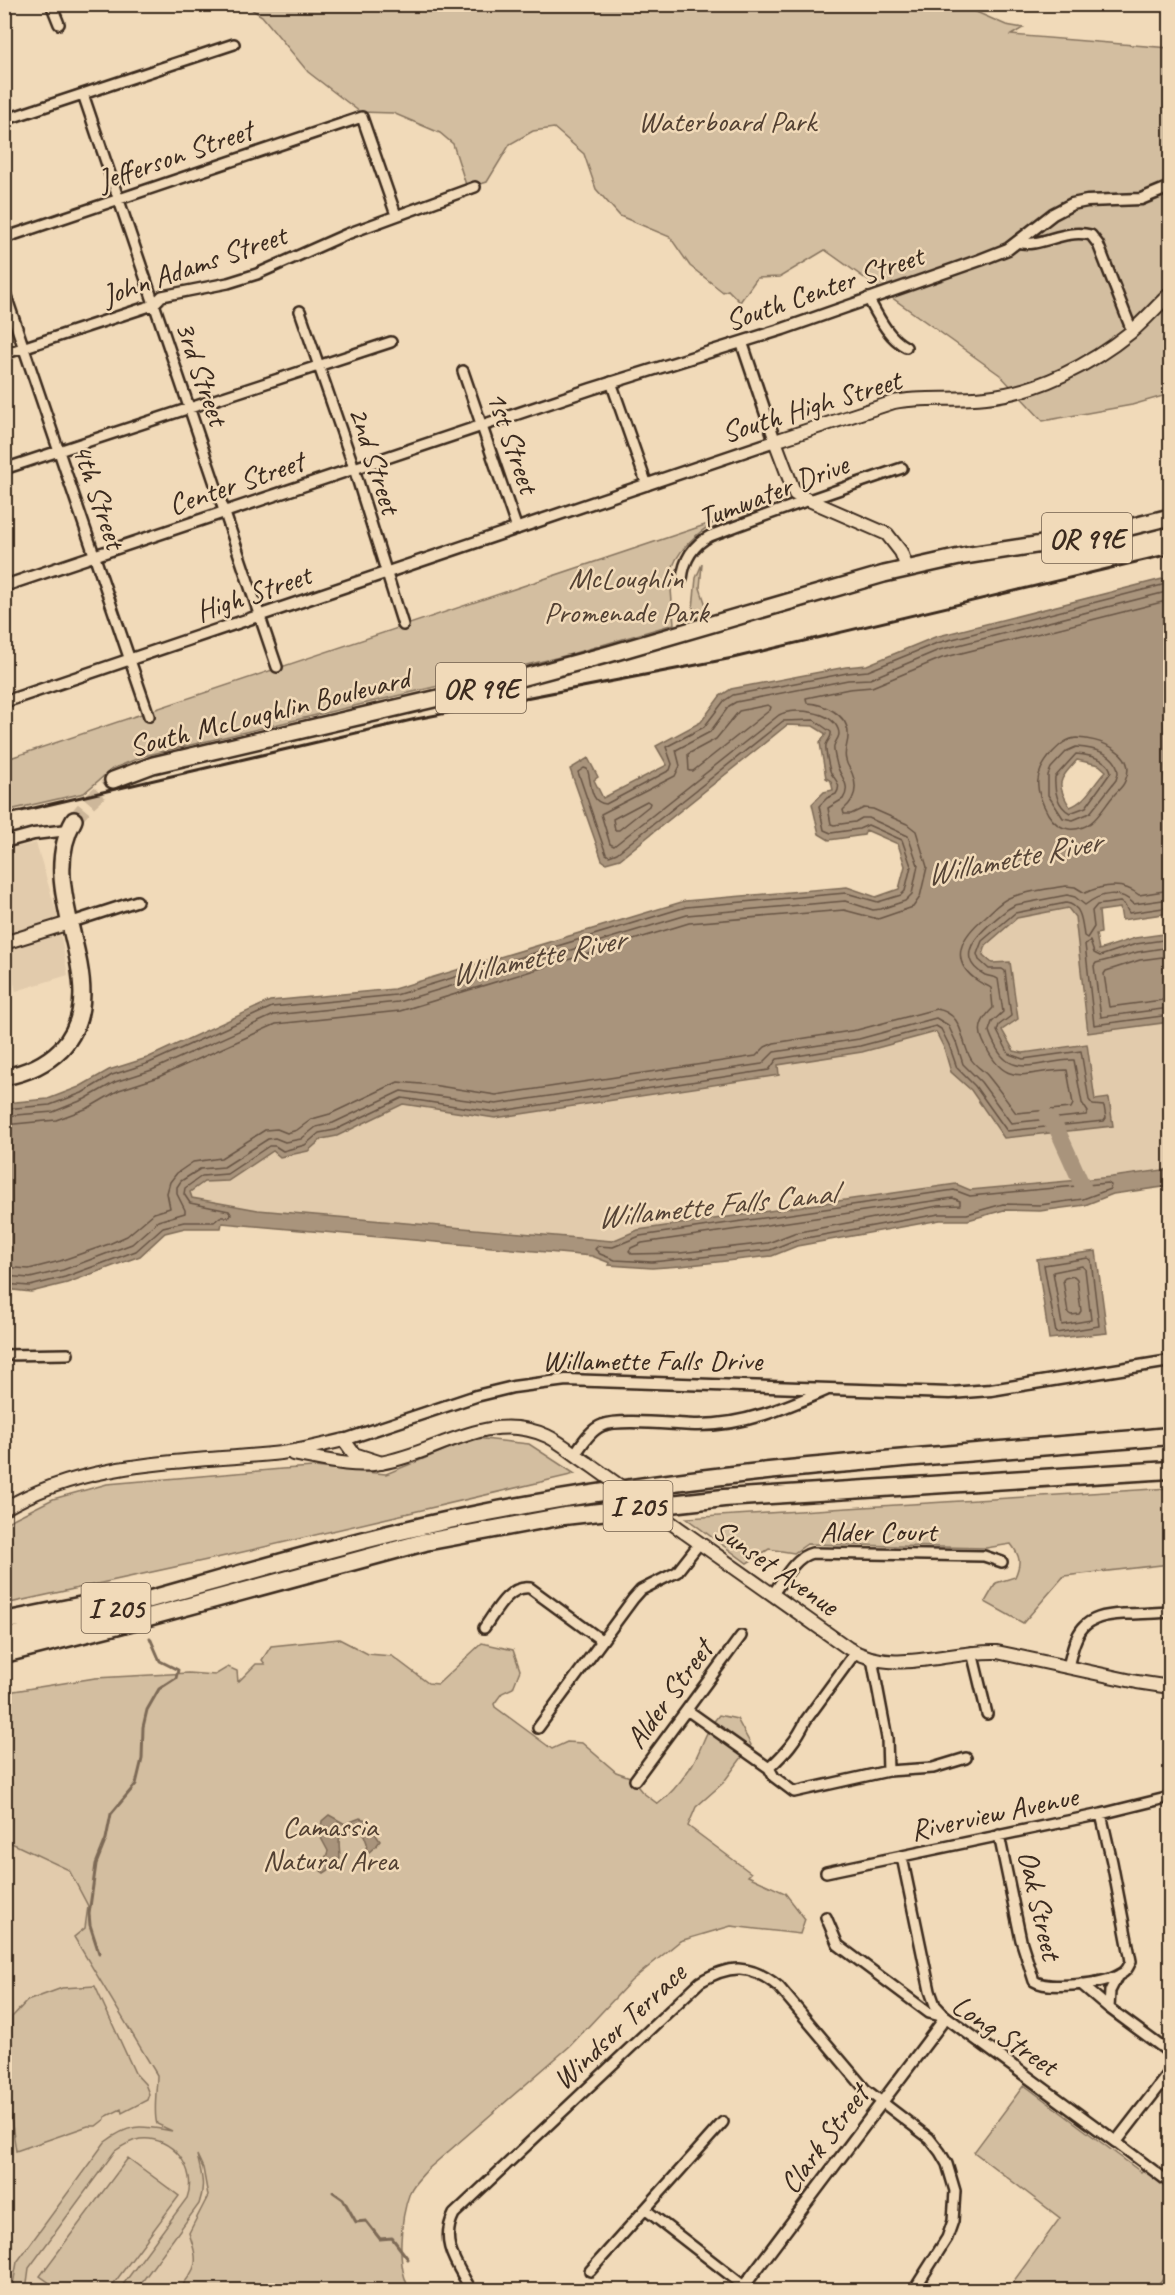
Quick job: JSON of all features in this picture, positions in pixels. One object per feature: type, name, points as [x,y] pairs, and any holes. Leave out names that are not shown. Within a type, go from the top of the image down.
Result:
[{"type":"highway","name":"South McLoughlin Boulevard","points":[[113,780],[153,765],[533,675],[907,568],[984,552],[1094,536],[1170,517]]},
{"type":"highway","points":[[4,1077],[29,1070],[45,1062],[68,1040],[77,1023],[82,1002],[81,979],[61,873],[62,852],[71,825]]},
{"type":"highway","name":"I 205","points":[[6,1650],[228,1578],[316,1553],[481,1513],[590,1494],[718,1477],[1170,1436]]},
{"type":"highway","name":"I 205","points":[[6,1650],[119,1625],[425,1542],[564,1516],[724,1498],[1170,1470]]},
{"type":"highway","points":[[4,1621],[147,1591],[228,1578]]},
{"type":"main road","name":"South High Street","points":[[775,441],[894,402],[915,398],[988,397],[1029,388],[1090,360],[1132,331],[1170,294]]},
{"type":"main road","points":[[775,441],[791,489],[795,494],[887,534],[901,552],[907,568]]},
{"type":"main road","points":[[4,943],[69,923]]},
{"type":"main road","name":"Sunset Avenue","points":[[283,1453],[354,1463],[382,1463],[499,1426],[530,1430],[548,1437],[575,1454],[855,1653],[872,1659],[915,1662],[972,1652],[997,1652],[1170,1687]]},
{"type":"main road","points":[[344,1440],[354,1454],[382,1463]]},
{"type":"main road","name":"Willamette Falls Drive","points":[[4,1509],[49,1487],[91,1474],[132,1467],[283,1453],[344,1440]]},
{"type":"street","points":[[51,4],[59,24]]},
{"type":"street","points":[[4,120],[234,44]]},
{"type":"street","name":"3rd Street","points":[[83,94],[278,667]]},
{"type":"street","name":"Jefferson Street","points":[[4,238],[362,117],[396,215]]},
{"type":"street","name":"John Adams Street","points":[[4,354],[153,305],[162,296],[228,283],[256,274],[347,234],[475,187]]},
{"type":"street","name":"South Center Street","points":[[482,426],[611,382],[742,343],[1002,252],[1053,214],[1072,204],[1087,201],[1141,199],[1170,187]]},
{"type":"street","points":[[1017,242],[1031,244],[1070,233],[1091,235],[1098,244],[1132,331]]},
{"type":"street","name":"4th Street","points":[[4,290],[149,716]]},
{"type":"street","points":[[868,298],[891,334],[906,347]]},
{"type":"street","name":"2nd Street","points":[[300,311],[403,625]]},
{"type":"street","points":[[4,469],[392,342]]},
{"type":"street","points":[[742,343],[775,441]]},
{"type":"street","name":"1st Street","points":[[462,371],[517,528]]},
{"type":"street","points":[[611,382],[647,485]]},
{"type":"street","name":"Center Street","points":[[4,586],[482,426]]},
{"type":"street","name":"South High Street","points":[[517,528],[775,441]]},
{"type":"street","name":"Tumwater Drive","points":[[682,579],[689,555],[703,540],[788,509],[805,500],[902,468]]},
{"type":"street","name":"High Street","points":[[4,702],[517,528]]},
{"type":"street","points":[[4,842],[71,825]]},
{"type":"street","points":[[69,923],[137,901]]},
{"type":"street","points":[[4,1355],[68,1354]]},
{"type":"street","name":"Willamette Falls Drive","points":[[344,1440],[476,1396],[552,1382],[609,1380],[972,1392],[1170,1361]]},
{"type":"street","points":[[575,1454],[594,1430],[605,1424],[615,1422],[699,1425],[735,1422],[771,1412],[828,1388]]},
{"type":"street","points":[[538,1728],[601,1640],[641,1590],[677,1572],[699,1544]]},
{"type":"street","name":"Alder Court","points":[[772,1595],[798,1560],[812,1553],[984,1556],[1002,1562]]},
{"type":"street","points":[[484,1628],[511,1592],[530,1588],[601,1640]]},
{"type":"street","points":[[1068,1667],[1077,1636],[1095,1617],[1170,1612]]},
{"type":"street","name":"Alder Street","points":[[635,1780],[741,1635]]},
{"type":"street","points":[[972,1652],[987,1714]]},
{"type":"street","points":[[769,1768],[787,1751],[806,1720],[855,1653]]},
{"type":"street","points":[[872,1659],[887,1738],[888,1771]]},
{"type":"street","points":[[687,1710],[769,1768],[774,1778],[794,1792],[888,1771],[933,1767],[966,1758]]},
{"type":"street","name":"Riverview Avenue","points":[[826,1872],[1101,1814],[1170,1797]]},
{"type":"street","points":[[1081,1984],[1117,1977],[1127,1970],[1131,1961],[1101,1814]]},
{"type":"street","name":"Oak Street","points":[[999,1835],[1030,1974],[1037,1983],[1081,1984]]},
{"type":"street","points":[[902,1857],[930,1990],[935,2005],[946,2017]]},
{"type":"street","name":"Long Street","points":[[826,1917],[838,1946],[929,2013],[946,2017],[1170,2183]]},
{"type":"street","name":"Windsor Terrace","points":[[471,2290],[448,2240],[449,2225],[454,2214],[700,1982],[719,1971],[738,1968],[754,1971],[769,1978],[779,1987],[865,2089],[929,2138],[940,2152],[955,2192],[953,2221],[947,2238],[914,2290]]},
{"type":"street","points":[[1109,2008],[1110,1990],[1117,1977]]},
{"type":"street","points":[[1081,1984],[1109,2008],[1170,2053]]},
{"type":"street","name":"Clark Street","points":[[744,2289],[946,2017]]},
{"type":"street","points":[[1116,2142],[1170,2072]]},
{"type":"street","points":[[590,2271],[723,2122]]},
{"type":"street","points":[[646,2210],[744,2289]]},
{"type":"street","points":[[1165,2290],[1170,2284]]},
{"type":"shaded area","points":[[36,843],[57,914],[68,975],[16,991],[5,953],[4,850]]},
{"type":"shaded area","points":[[1068,908],[1075,917],[1082,982],[1170,1021],[1170,1169],[970,1190],[956,1184],[638,1230],[612,1241],[258,1210],[192,1198],[190,1192],[204,1182],[228,1181],[273,1151],[308,1151],[322,1139],[337,1136],[403,1104],[495,1118],[778,1075],[777,1065],[862,1052],[936,1032],[944,1048],[951,1072],[971,1090],[1004,1138],[1113,1126],[1109,1098],[1095,1100],[1086,1044],[1023,1053],[1014,1051],[1002,1030],[1018,1019],[1010,963],[992,963],[983,955],[986,946],[1017,918]]},
{"type":"shaded area","points":[[5,1840],[98,1884],[88,1906],[85,1928],[74,1937],[157,2075],[157,2099],[200,2101],[211,2260],[180,2290],[5,2290]]},
{"type":"green space","name":"Waterboard Park","points":[[958,4],[1006,25],[1023,28],[1011,35],[1170,48],[1170,394],[1132,405],[1043,421],[1000,375],[825,250],[780,277],[757,278],[740,302],[728,290],[723,292],[690,266],[670,237],[620,216],[596,189],[584,154],[554,128],[533,131],[510,144],[487,182],[467,188],[453,144],[440,133],[393,113],[360,112],[308,72],[262,16],[245,5]]},
{"type":"green space","name":"McLoughlin Promenade Park","points":[[717,521],[702,531],[676,559],[671,575],[674,624],[568,655],[144,756],[112,769],[84,793],[5,811],[4,760]]},
{"type":"green space","points":[[702,564],[700,588],[709,614],[692,619],[696,578]]},
{"type":"green space","points":[[475,1438],[529,1444],[575,1474],[230,1555],[5,1604],[5,1523],[53,1499],[107,1484],[282,1469],[314,1467],[386,1474]]},
{"type":"green space","points":[[1170,1488],[1170,1564],[1064,1576],[1023,1623],[985,1602],[996,1583],[1015,1577],[1019,1560],[1011,1544],[986,1548],[807,1544],[794,1553],[769,1549],[747,1563],[686,1518]]},
{"type":"green space","name":"Camassia Natural Area","points":[[339,1639],[368,1654],[392,1656],[428,1683],[438,1684],[482,1643],[513,1650],[520,1670],[513,1688],[502,1693],[494,1704],[495,1707],[552,1749],[567,1742],[582,1743],[616,1772],[630,1777],[642,1792],[658,1804],[681,1781],[696,1758],[710,1727],[719,1715],[737,1719],[751,1745],[723,1783],[696,1807],[688,1826],[751,1873],[748,1876],[785,1893],[805,1919],[800,1934],[731,1926],[680,1941],[631,1981],[570,2046],[427,2170],[413,2186],[404,2215],[401,2242],[403,2268],[410,2290],[179,2290],[195,2264],[189,2233],[208,2196],[203,2168],[197,2155],[202,2185],[199,2204],[136,2290],[119,2290],[187,2198],[189,2187],[189,2176],[185,2166],[180,2156],[172,2148],[152,2139],[140,2139],[115,2151],[29,2268],[26,2290],[12,2290],[17,2262],[105,2142],[130,2128],[172,2131],[157,2124],[155,2108],[157,2075],[74,1937],[85,1928],[88,1906],[69,1870],[5,1840],[5,1694],[95,1678],[188,1673],[215,1675],[228,1667],[237,1671],[238,1682],[256,1664],[265,1664],[262,1660],[271,1646]]},
{"type":"green space","points":[[5,1963],[10,1963],[8,2061],[4,2061]]},
{"type":"green space","points":[[95,1986],[135,2073],[145,2084],[149,2094],[147,2100],[122,2113],[121,2109],[105,2117],[96,2126],[88,2126],[16,2151],[9,2105],[12,2017],[27,2001],[62,1988]]},
{"type":"green space","points":[[1024,2085],[1141,2172],[1144,2169],[1170,2189],[1170,2269],[1154,2290],[1023,2290],[1013,2282],[1060,2218],[974,2152]]},
{"type":"green space","points":[[128,2158],[179,2196],[109,2290],[60,2290],[40,2276]]},
{"type":"water","name":"Willamette River","points":[[1170,577],[1170,913],[1122,920],[1120,908],[1099,911],[1101,933],[1096,934],[1099,950],[1135,938],[1170,933],[1170,1022],[1088,1033],[1075,917],[1068,908],[1017,918],[986,945],[983,955],[992,963],[1010,962],[1018,1019],[1002,1030],[1014,1051],[1023,1053],[1087,1044],[1095,1100],[1109,1098],[1113,1126],[1004,1138],[971,1090],[951,1072],[944,1048],[936,1032],[862,1052],[778,1065],[779,1075],[495,1118],[403,1104],[337,1136],[322,1139],[308,1151],[280,1157],[273,1151],[228,1181],[204,1182],[190,1192],[192,1198],[258,1210],[612,1241],[638,1230],[956,1184],[970,1190],[1112,1177],[1170,1169],[1170,1186],[1113,1194],[1085,1205],[1040,1211],[1004,1210],[968,1220],[940,1220],[797,1246],[772,1256],[652,1268],[609,1265],[610,1263],[592,1256],[222,1223],[221,1228],[185,1228],[165,1233],[140,1256],[67,1283],[31,1292],[5,1289],[5,1103],[48,1099],[79,1087],[109,1070],[147,1058],[270,1001],[394,989],[685,901],[847,887],[876,897],[899,889],[905,866],[898,844],[866,830],[864,835],[829,840],[819,834],[812,804],[824,792],[833,790],[831,781],[826,778],[820,743],[826,734],[813,726],[787,725],[620,859],[606,863],[602,860],[570,769],[588,758],[598,777],[594,780],[603,798],[667,765],[656,746],[701,722],[720,696],[731,689],[867,665],[935,637]],"holes":[[[1077,760],[1099,765],[1106,771],[1081,801],[1070,807],[1061,787],[1066,772]]]},
{"type":"water","points":[[1096,1251],[1107,1333],[1049,1339],[1037,1259]]},
{"type":"water","points":[[329,1815],[345,1824],[360,1818],[366,1820],[380,1841],[369,1852],[366,1850],[367,1843],[362,1830],[348,1828],[340,1837],[340,1858],[332,1868],[324,1873],[321,1871],[328,1851],[320,1836],[322,1821]]},
{"type":"waterway","points":[[1046,1116],[1057,1129],[1084,1189]]},
{"type":"waterway","points":[[99,1953],[89,1914],[96,1864],[106,1839],[111,1814],[136,1784],[142,1759],[143,1727],[147,1710],[159,1689],[176,1678],[178,1670],[160,1661],[150,1638]]},
{"type":"waterway","points":[[333,2192],[343,2199],[356,2222],[366,2221],[380,2239],[392,2238],[408,2259]]},
{"type":"tunnel","points":[[74,820],[89,802],[113,780]]},
{"type":"railway","points":[[4,815],[416,719],[733,658],[1170,554]]},
{"type":"water label","name":"Willamette Falls Canal","points":[[716,1205]]}]
